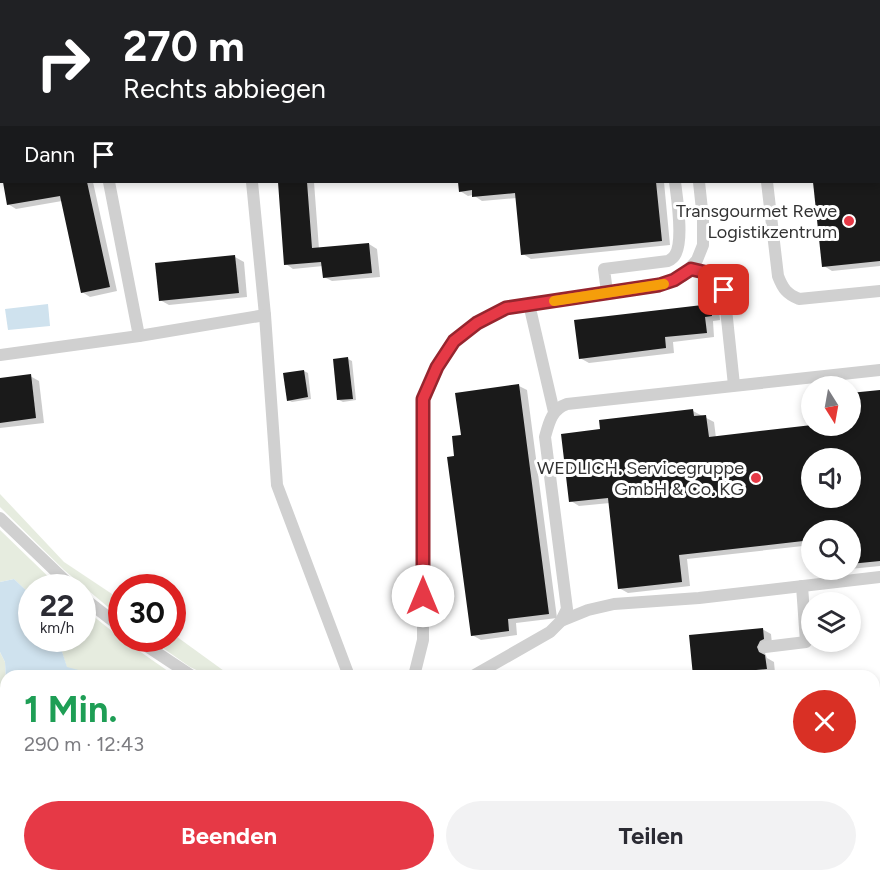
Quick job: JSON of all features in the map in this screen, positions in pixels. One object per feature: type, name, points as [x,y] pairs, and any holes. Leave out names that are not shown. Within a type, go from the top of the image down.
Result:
[{"type":"street","points":[[109,183],[139,336]]},
{"type":"street","points":[[252,183],[265,315],[277,485],[347,670]]},
{"type":"street","points":[[607,292],[604,269],[668,261],[675,256],[679,227],[675,183]]},
{"type":"street","points":[[416,670],[423,640],[423,399],[437,367],[454,341],[477,323],[506,308],[667,283],[683,276],[697,260],[703,245],[699,183]]},
{"type":"street","points":[[767,183],[778,276],[784,290],[790,296],[799,298],[880,291]]},
{"type":"street","points":[[691,269],[704,272],[724,290],[734,385]]},
{"type":"street","points":[[484,670],[550,632],[561,621],[567,609],[545,437],[554,412],[529,304]]},
{"type":"street","points":[[0,355],[139,336],[265,315]]},
{"type":"street","points":[[554,412],[567,404],[880,370]]},
{"type":"street","points":[[0,518],[58,574]]},
{"type":"street","points":[[561,621],[588,610],[614,604],[699,598],[880,577]]},
{"type":"street","points":[[765,647],[806,642],[802,586]]},
{"type":"street","points":[[96,608],[108,617]]},
{"type":"street","points":[[156,652],[183,670]]},
{"type":"shaded area","points":[[0,494],[64,562],[82,574],[69,574],[0,507]]},
{"type":"shaded area","points":[[0,530],[46,574],[18,574],[18,583],[14,579],[0,582]]},
{"type":"shaded area","points":[[96,583],[108,591],[108,607],[96,597]]},
{"type":"shaded area","points":[[96,618],[108,628],[108,652],[141,652],[166,670],[76,670],[67,668],[62,652],[96,652]]},
{"type":"shaded area","points":[[186,643],[223,670],[196,670],[169,652],[186,652]]},
{"type":"shaded area","points":[[0,652],[5,662],[5,670],[0,670]]},
{"type":"water","points":[[48,304],[50,326],[8,330],[5,309]]},
{"type":"water","points":[[14,579],[18,583],[18,652],[62,652],[67,667],[79,670],[5,670],[5,662],[0,652],[0,582]]},
{"type":"building","points":[[3,183],[87,183],[110,287],[81,293],[60,196],[7,205]]},
{"type":"building","points":[[278,183],[307,183],[312,248],[369,243],[372,273],[323,278],[321,262],[284,265]]},
{"type":"building","points":[[458,183],[656,183],[662,241],[521,255],[515,193],[472,197],[472,190],[459,192]]},
{"type":"building","name":"Transgourmet Rewe Logistikzentrum","points":[[813,183],[880,183],[880,261],[822,267]]},
{"type":"building","points":[[235,255],[239,293],[159,301],[155,263]]},
{"type":"building","points":[[711,304],[712,316],[705,317],[707,333],[665,337],[666,348],[579,359],[574,320]]},
{"type":"building","points":[[348,357],[353,399],[337,400],[333,359]]},
{"type":"building","points":[[304,370],[308,397],[287,401],[283,373]]},
{"type":"building","points":[[31,374],[36,418],[0,423],[0,378]]},
{"type":"building","points":[[519,384],[549,614],[508,619],[509,631],[471,636],[447,457],[454,456],[452,436],[461,435],[455,393]]},
{"type":"building","points":[[880,390],[880,561],[861,563],[861,520],[801,520],[801,541],[679,555],[682,582],[618,589],[608,498],[569,502],[561,434],[600,429],[599,420],[693,409],[694,416],[706,415],[709,437],[801,426],[801,436],[861,436],[861,392]]},
{"type":"building","points":[[763,628],[764,639],[757,647],[759,652],[765,655],[767,669],[692,670],[689,635]]},
{"type":"slow traffic","points":[[554,301],[664,284]]},
{"type":"place","name":"Transgourmet Rewe Logistikzentrum","points":[[849,221]]},
{"type":"place","name":"WEDLICH. Servicegruppe GmbH & Co. KG","points":[[756,478]]},
{"type":"route","points":[[423,596],[423,399],[437,367],[454,341],[477,323],[506,308],[659,285],[683,276],[691,269],[704,272],[724,290]]}]
